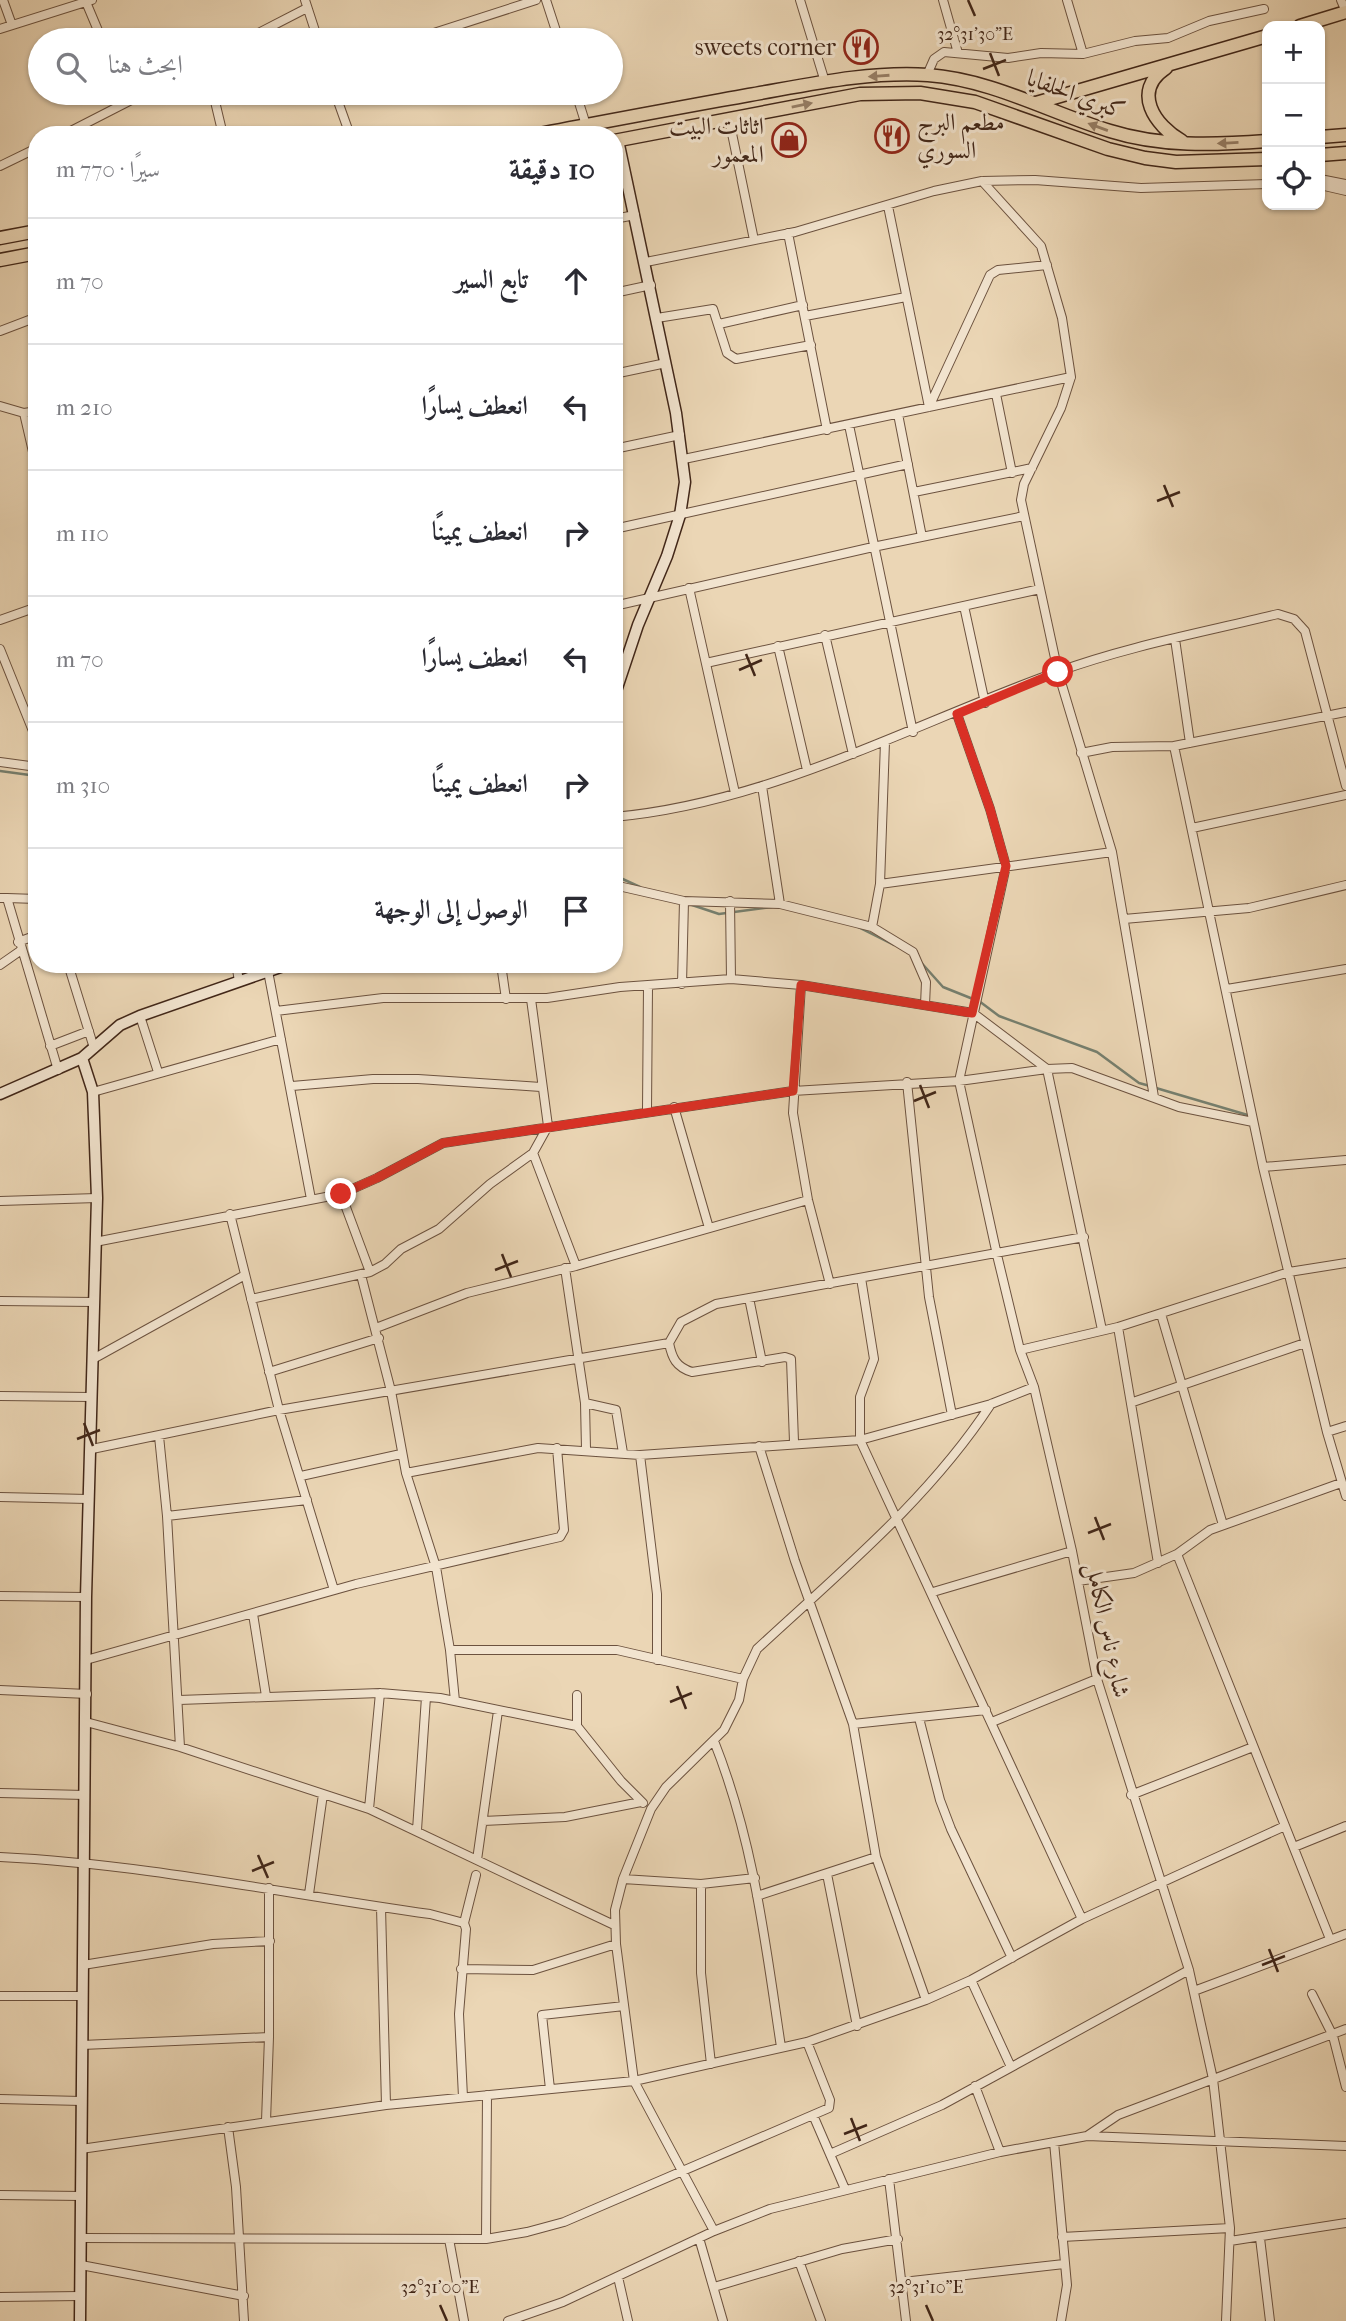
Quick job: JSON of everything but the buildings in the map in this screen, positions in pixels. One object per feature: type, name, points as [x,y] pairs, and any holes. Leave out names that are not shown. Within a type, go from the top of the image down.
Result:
[{"type":"main road","points":[[1316,21],[1346,12]]},
{"type":"main road","points":[[1036,103],[1262,38]]},
{"type":"main road","points":[[1170,66],[1155,78],[1150,106],[1159,126],[1189,145]]},
{"type":"main road","name":"كبري الحلفايا","points":[[581,126],[825,82],[927,75],[969,81],[1111,131],[1189,145],[1262,141]]},
{"type":"main road","points":[[623,139],[860,94],[933,94],[975,102],[1108,149],[1175,162],[1262,159]]},
{"type":"main road","points":[[1325,137],[1346,135]]},
{"type":"main road","points":[[1325,155],[1346,153]]},
{"type":"main road","points":[[0,238],[28,233]]},
{"type":"main road","points":[[0,260],[28,255]]},
{"type":"street","points":[[3,0],[12,25]]},
{"type":"street","points":[[449,28],[536,0]]},
{"type":"street","points":[[546,0],[555,28]]},
{"type":"street","points":[[800,0],[825,82]]},
{"type":"street","points":[[943,0],[958,53]]},
{"type":"street","points":[[1067,0],[1083,54]]},
{"type":"street","points":[[1340,0],[1346,12]]},
{"type":"street","points":[[0,29],[89,1],[98,28]]},
{"type":"street","points":[[265,28],[306,4],[314,28]]},
{"type":"street","points":[[927,75],[934,59],[944,52],[1008,58],[1041,53],[1083,54],[1135,41],[1168,37],[1209,21],[1264,9]]},
{"type":"street","points":[[78,126],[113,105]]},
{"type":"street","points":[[216,105],[221,126]]},
{"type":"street","points":[[339,105],[347,126]]},
{"type":"street","points":[[580,105],[586,125]]},
{"type":"street","points":[[729,119],[754,240]]},
{"type":"street","points":[[0,166],[28,155]]},
{"type":"street","points":[[623,168],[646,262],[666,363],[684,459],[685,482],[680,515],[623,667]]},
{"type":"street","points":[[646,262],[788,233],[934,191],[982,181],[1035,180],[1141,188],[1262,184]]},
{"type":"street","points":[[1325,180],[1346,184]]},
{"type":"street","points":[[982,181],[1035,237],[1047,265],[1062,318],[1071,377],[1061,408],[1032,468],[1021,499],[1058,672],[1112,852],[1154,1097]]},
{"type":"street","points":[[1325,186],[1346,191]]},
{"type":"street","points":[[888,206],[929,407]]},
{"type":"street","points":[[623,217],[635,215]]},
{"type":"street","points":[[788,233],[827,430]]},
{"type":"street","points":[[929,407],[990,275],[998,270],[1047,265]]},
{"type":"street","points":[[623,291],[650,285]]},
{"type":"street","points":[[805,316],[906,297]]},
{"type":"street","points":[[719,324],[803,305]]},
{"type":"street","points":[[657,318],[713,309],[727,353],[736,359],[811,345]]},
{"type":"street","points":[[0,331],[28,320]]},
{"type":"street","points":[[623,372],[666,363]]},
{"type":"street","points":[[684,459],[1071,377]]},
{"type":"street","points":[[996,394],[1012,473]]},
{"type":"street","points":[[0,406],[28,412]]},
{"type":"street","points":[[23,413],[28,433]]},
{"type":"street","points":[[898,414],[922,537]]},
{"type":"street","points":[[849,425],[913,732]]},
{"type":"street","points":[[623,447],[680,435]]},
{"type":"street","points":[[623,527],[908,464]]},
{"type":"street","points":[[914,492],[1032,468]]},
{"type":"street","points":[[623,604],[1024,516]]},
{"type":"street","points":[[689,588],[735,793]]},
{"type":"street","points":[[706,663],[1040,589]]},
{"type":"street","points":[[964,606],[985,703]]},
{"type":"street","points":[[0,620],[28,610]]},
{"type":"street","points":[[623,816],[658,811],[762,786],[913,732],[1058,672],[1175,639],[1279,614],[1294,619],[1305,631],[1325,715],[1346,786]]},
{"type":"street","points":[[825,635],[853,754]]},
{"type":"street","points":[[1175,639],[1190,743]]},
{"type":"street","points":[[778,646],[807,770]]},
{"type":"street","points":[[0,649],[28,717]]},
{"type":"street","points":[[1081,753],[1125,746],[1174,746],[1346,712]]},
{"type":"street","points":[[957,714],[990,809],[1006,866],[959,1081]]},
{"type":"street","points":[[872,927],[880,884],[885,742]]},
{"type":"street","points":[[1174,746],[1263,1167],[1327,1432],[1346,1496]]},
{"type":"street","points":[[0,762],[28,766]]},
{"type":"street","points":[[762,786],[780,904]]},
{"type":"street","points":[[1192,828],[1346,795]]},
{"type":"street","points":[[880,884],[1112,852]]},
{"type":"street","points":[[1124,919],[1249,908],[1346,886]]},
{"type":"street","points":[[623,887],[684,901],[780,904],[872,927],[913,952],[926,982],[925,1005]]},
{"type":"street","points":[[28,899],[3,898],[58,1070]]},
{"type":"street","points":[[682,984],[684,901]]},
{"type":"street","points":[[730,901],[731,979]]},
{"type":"street","points":[[18,942],[28,938]]},
{"type":"street","points":[[0,965],[20,951]]},
{"type":"street","points":[[1227,989],[1346,969]]},
{"type":"street","points":[[71,973],[94,1048]]},
{"type":"street","points":[[238,973],[239,981]]},
{"type":"street","points":[[0,1094],[82,1058],[120,1025],[262,973]]},
{"type":"street","points":[[268,973],[292,1086],[311,1199]]},
{"type":"street","points":[[502,973],[506,999]]},
{"type":"street","points":[[276,1011],[383,999],[530,999],[731,979],[801,985],[972,1013],[1047,1069],[1102,1330]]},
{"type":"street","points":[[801,985],[793,1113],[808,1200],[830,1284]]},
{"type":"street","points":[[647,1110],[648,987]]},
{"type":"street","points":[[251,1299],[361,1275],[385,1265],[401,1249],[439,1230],[490,1184],[533,1153],[548,1126],[530,999]]},
{"type":"street","points":[[140,1016],[158,1072]]},
{"type":"street","points":[[50,1046],[89,1031]]},
{"type":"street","points":[[93,1092],[281,1039]]},
{"type":"street","points":[[80,2321],[86,1597],[97,1198],[93,1092],[82,1058]]},
{"type":"street","points":[[95,1242],[341,1194],[443,1143],[647,1110],[793,1091],[907,1082],[959,1081],[1072,1068],[1206,1114],[1253,1122]]},
{"type":"street","points":[[292,1086],[373,1079],[418,1079],[541,1087]]},
{"type":"street","name":"شارع ناس الكامل","points":[[959,1081],[997,1255],[1020,1350],[1034,1387],[1072,1550],[1097,1679],[1131,1796],[1189,1970],[1213,2079],[1230,2228],[1226,2321]]},
{"type":"street","points":[[907,1082],[926,1266],[952,1415]]},
{"type":"street","points":[[674,1107],[709,1228]]},
{"type":"street","points":[[533,1153],[576,1266]]},
{"type":"street","points":[[1263,1167],[1346,1160]]},
{"type":"street","points":[[341,1194],[370,1272]]},
{"type":"street","points":[[0,1201],[97,1198]]},
{"type":"street","points":[[376,1328],[467,1293],[576,1266],[808,1200]]},
{"type":"street","points":[[230,1214],[279,1410],[334,1590]]},
{"type":"street","points":[[794,1442],[792,1363],[785,1357],[692,1372],[681,1368],[672,1358],[669,1343],[681,1322],[716,1304],[997,1255],[1084,1237]]},
{"type":"street","points":[[1020,1350],[1161,1314],[1289,1272],[1346,1263]]},
{"type":"street","points":[[565,1268],[584,1403],[586,1449]]},
{"type":"street","points":[[93,1359],[245,1275]]},
{"type":"street","points":[[361,1275],[391,1391],[405,1473],[436,1567],[450,1650],[455,1701]]},
{"type":"street","points":[[861,1279],[874,1359],[860,1397],[860,1440],[933,1592],[1082,1919]]},
{"type":"street","points":[[749,1298],[762,1362]]},
{"type":"street","points":[[0,1301],[94,1302]]},
{"type":"street","points":[[1161,1314],[1223,1525]]},
{"type":"street","points":[[1118,1326],[1133,1402],[1158,1563]]},
{"type":"street","points":[[269,1372],[379,1338]]},
{"type":"street","points":[[92,1449],[279,1410],[669,1343]]},
{"type":"street","points":[[1133,1402],[1305,1343]]},
{"type":"street","points":[[405,1473],[516,1451],[557,1448],[640,1455],[794,1442],[860,1440],[991,1404],[1034,1387]]},
{"type":"street","points":[[0,1396],[92,1397]]},
{"type":"street","points":[[584,1403],[616,1410],[622,1453]]},
{"type":"street","points":[[714,2231],[634,2081],[614,1925],[623,1879],[651,1809],[666,1787],[714,1741],[732,1716],[743,1679],[757,1649],[896,1518],[950,1462],[991,1404]]},
{"type":"street","points":[[1327,1432],[1346,1426]]},
{"type":"street","points":[[159,1436],[167,1516],[180,1747]]},
{"type":"street","points":[[759,1446],[808,1601],[853,1724],[876,1857],[926,2000]]},
{"type":"street","points":[[86,1661],[334,1590],[563,1535],[557,1448]]},
{"type":"street","points":[[301,1476],[401,1454]]},
{"type":"street","points":[[640,1455],[657,1594],[657,1660]]},
{"type":"street","points":[[1078,1581],[1134,1573],[1177,1554],[1210,1530],[1341,1483]]},
{"type":"street","points":[[0,1497],[88,1499]]},
{"type":"street","points":[[167,1516],[307,1500]]},
{"type":"street","points":[[933,1592],[1072,1550]]},
{"type":"street","points":[[1177,1554],[1329,1939]]},
{"type":"street","points":[[0,1596],[86,1597]]},
{"type":"street","points":[[253,1614],[266,1696]]},
{"type":"street","points":[[450,1650],[607,1649],[743,1679]]},
{"type":"street","points":[[992,1722],[1097,1679]]},
{"type":"street","points":[[0,1690],[86,1694]]},
{"type":"street","points":[[179,1700],[380,1693],[455,1701],[578,1726]]},
{"type":"street","points":[[369,1809],[380,1693]]},
{"type":"street","points":[[577,1695],[578,1726],[621,1781],[651,1809]]},
{"type":"street","points":[[417,1830],[426,1697]]},
{"type":"street","points":[[853,1724],[986,1710]]},
{"type":"street","points":[[477,1860],[498,1711]]},
{"type":"street","points":[[919,1718],[940,1800],[951,1829],[1012,1958]]},
{"type":"street","points":[[86,1722],[180,1747],[369,1809],[614,1925]]},
{"type":"street","points":[[714,1741],[741,1817],[755,1878],[782,2048]]},
{"type":"street","points":[[1131,1796],[1252,1747]]},
{"type":"street","points":[[0,1793],[85,1796]]},
{"type":"street","points":[[309,1894],[323,1794]]},
{"type":"street","points":[[483,1821],[565,1817],[641,1802]]},
{"type":"street","points":[[81,2150],[386,2105],[634,2081],[807,2042],[926,2000],[971,1980],[1082,1919],[1285,1826]]},
{"type":"street","points":[[1294,1847],[1346,1826]]},
{"type":"street","points":[[0,1857],[84,1861],[309,1894],[430,1914],[464,1923]]},
{"type":"street","points":[[757,1896],[876,1857]]},
{"type":"street","points":[[827,1874],[857,2026]]},
{"type":"street","points":[[463,2097],[458,2039],[461,1969],[466,1929],[464,1923],[476,1875]]},
{"type":"street","points":[[623,1879],[701,1884],[755,1878]]},
{"type":"street","points":[[701,1884],[701,1973],[710,2064]]},
{"type":"street","points":[[266,2121],[269,1888]]},
{"type":"street","points":[[382,1907],[386,2105]]},
{"type":"street","points":[[1194,1991],[1346,1934]]},
{"type":"street","points":[[83,1965],[213,1944],[270,1941]]},
{"type":"street","points":[[461,1969],[529,1971],[616,1944]]},
{"type":"street","points":[[830,2154],[942,2105],[1189,1970]]},
{"type":"street","points":[[971,1980],[1011,2067]]},
{"type":"street","points":[[1312,1994],[1333,2036],[1346,2087]]},
{"type":"street","points":[[0,1996],[82,1996]]},
{"type":"street","points":[[550,2089],[542,2015],[624,2006]]},
{"type":"street","points":[[1087,2136],[1118,2115],[1346,2029]]},
{"type":"street","points":[[82,2045],[269,2037]]},
{"type":"street","points":[[81,2238],[486,2239],[550,2227],[683,2173],[813,2115],[830,2104],[807,2042]]},
{"type":"street","points":[[975,2086],[1000,2152]]},
{"type":"street","points":[[486,2239],[487,2095]]},
{"type":"street","points":[[0,2099],[81,2101]]},
{"type":"street","points":[[813,2115],[845,2189]]},
{"type":"street","points":[[228,2127],[240,2238],[244,2321]]},
{"type":"street","points":[[508,2321],[564,2302],[714,2231],[770,2209],[1000,2152],[1087,2136],[1152,2137],[1221,2143],[1345,2146],[1346,2158]]},
{"type":"street","points":[[1054,2142],[1067,2285],[1061,2321]]},
{"type":"street","points":[[889,2179],[906,2321]]},
{"type":"street","points":[[0,2195],[81,2196]]},
{"type":"street","points":[[1230,2241],[1346,2223]]},
{"type":"street","points":[[1062,2237],[1230,2228]]},
{"type":"street","points":[[699,2238],[723,2321]]},
{"type":"street","points":[[1260,2238],[1270,2321]]},
{"type":"street","points":[[449,2239],[464,2321]]},
{"type":"street","points":[[714,2287],[855,2246],[898,2239]]},
{"type":"street","points":[[799,2261],[821,2321]]},
{"type":"street","points":[[903,2282],[1064,2264]]},
{"type":"street","points":[[81,2265],[244,2296]]},
{"type":"street","points":[[618,2277],[628,2321]]},
{"type":"street","points":[[0,2297],[80,2297]]},
{"type":"waterway","points":[[0,771],[28,775]]},
{"type":"waterway","points":[[623,879],[640,887]]},
{"type":"waterway","points":[[692,905],[719,914],[772,907]]},
{"type":"waterway","points":[[856,926],[894,945]]},
{"type":"waterway","points":[[918,959],[943,987],[973,999]]},
{"type":"waterway","points":[[979,1001],[999,1016],[1097,1052],[1139,1083],[1150,1086]]},
{"type":"waterway","points":[[1156,1088],[1251,1116]]},
{"type":"place","name":"sweets corner","points":[[861,47]]},
{"type":"place","name":"مطعم البرج السوري","points":[[892,136]]},
{"type":"place","name":"اثاثات البيت المعمور","points":[[789,140]]},
{"type":"route","points":[[341,1194],[377,1178],[426,1149],[443,1143],[647,1110],[793,1091],[801,985],[972,1013],[1006,866],[990,809],[957,714],[1058,672]]}]
